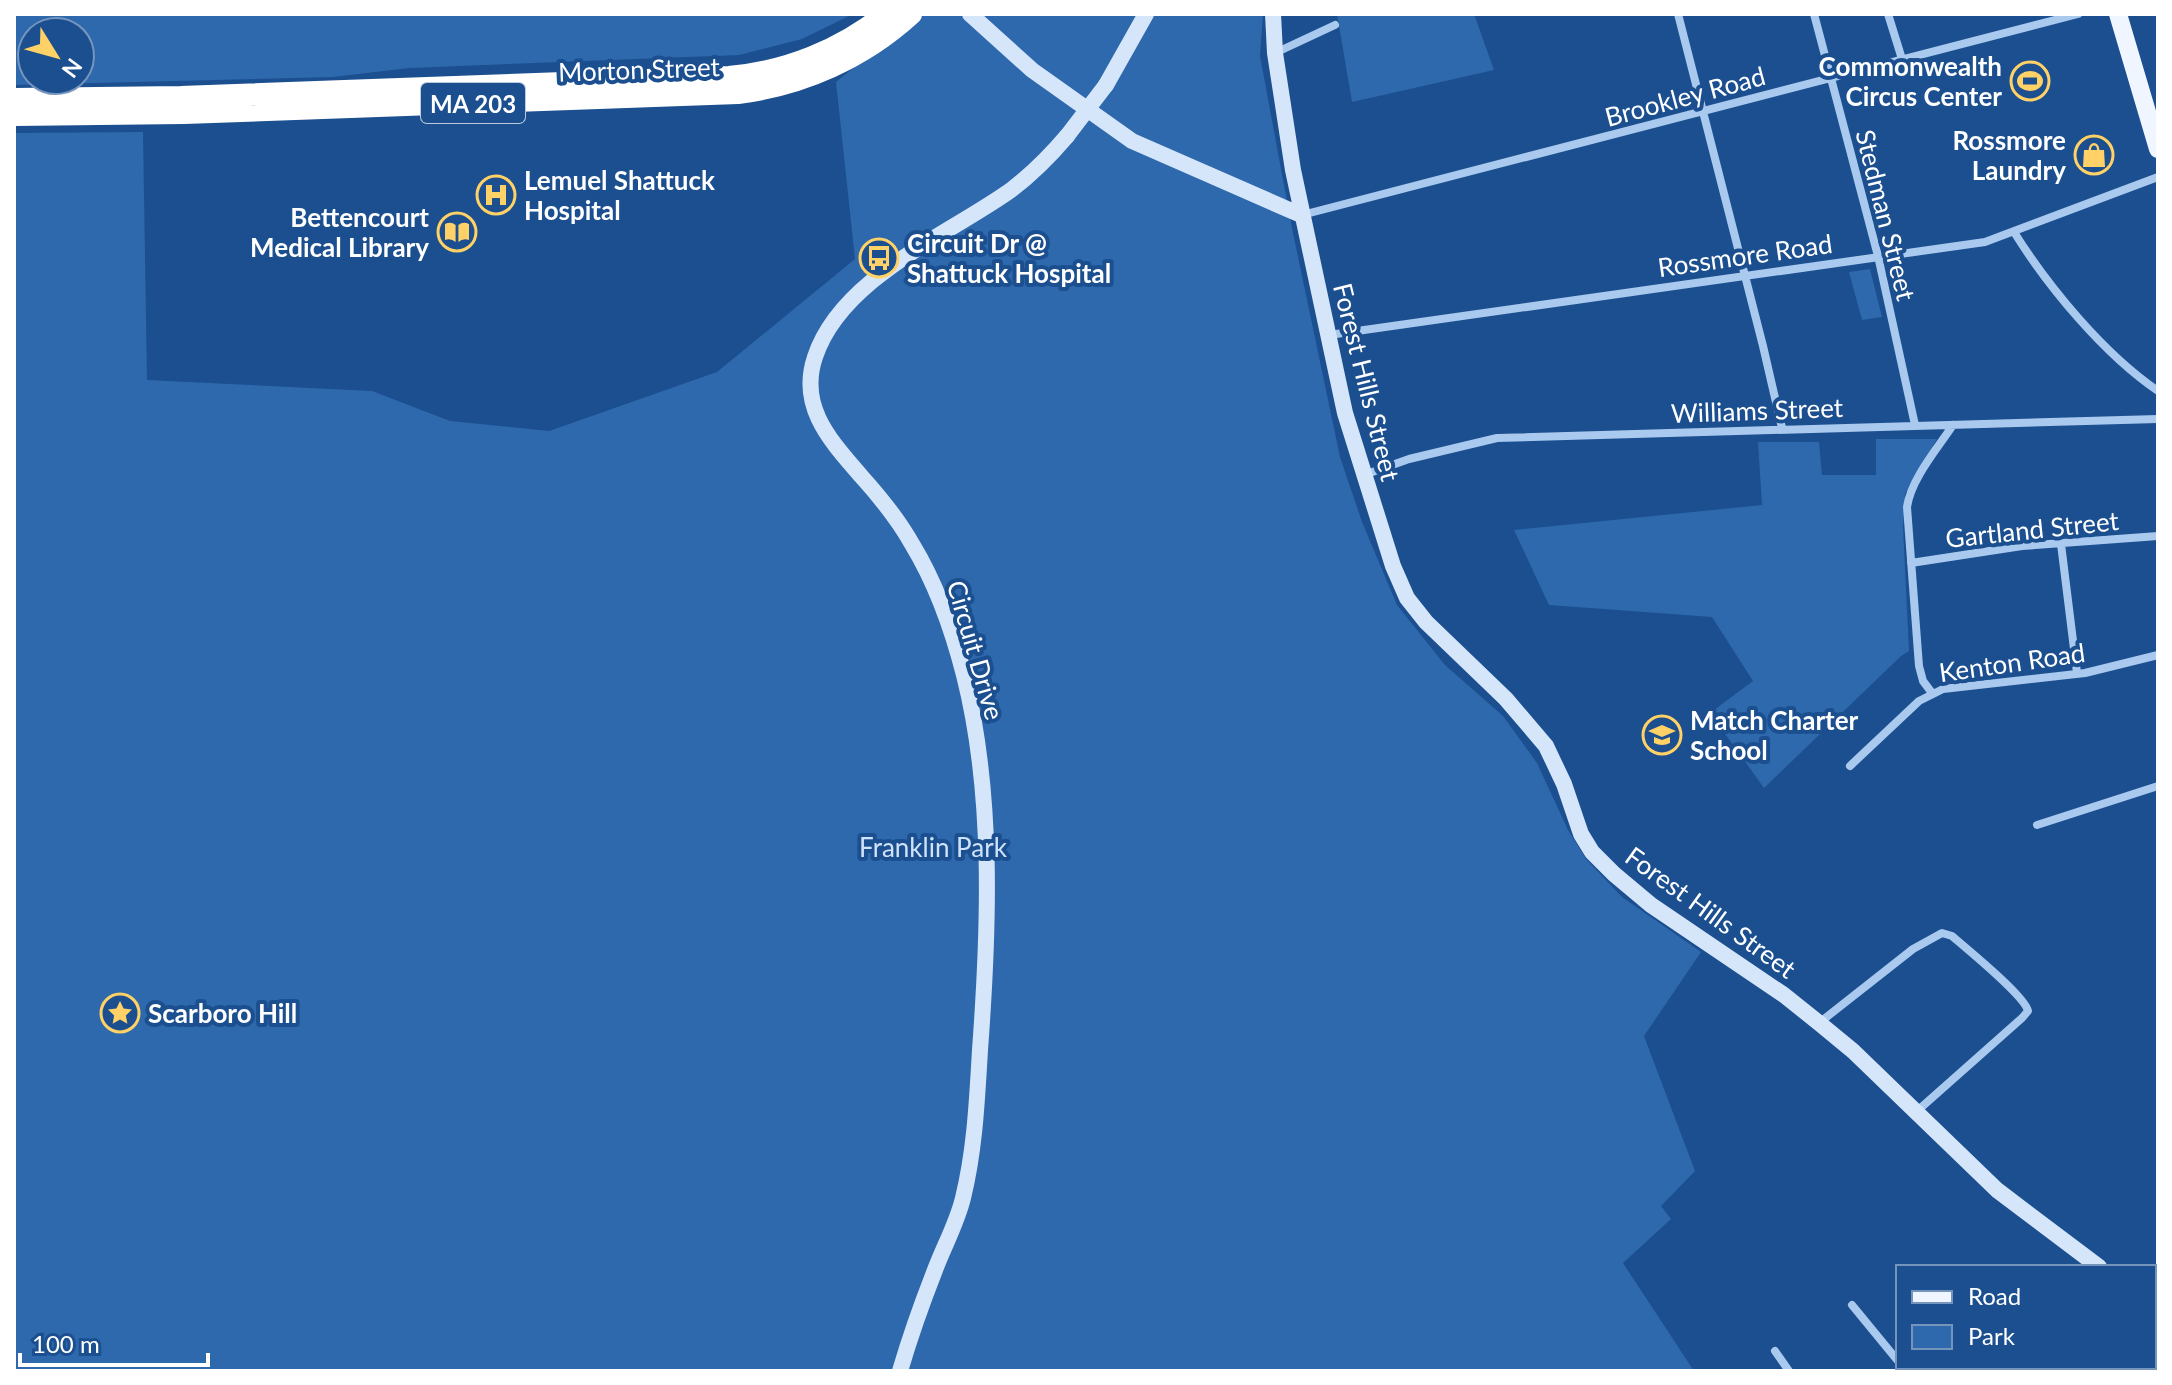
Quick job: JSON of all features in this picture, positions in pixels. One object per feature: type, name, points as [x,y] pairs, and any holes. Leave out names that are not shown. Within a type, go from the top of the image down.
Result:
[{"type":"highway","name":"Morton Street","points":[[14,99],[181,97],[742,76],[788,66],[819,54],[858,34],[886,14]]},
{"type":"highway","name":"Morton Street","points":[[14,115],[199,112],[738,93],[788,83],[826,69],[873,44],[911,14]]},
{"type":"main road","points":[[2118,14],[2158,149]]},
{"type":"street","points":[[970,14],[1032,70],[1132,141],[1301,215]]},
{"type":"street","name":"Circuit Drive","points":[[900,1371],[962,1202],[974,1146],[986,938],[980,771],[971,707],[937,590],[898,520],[824,430],[811,399],[811,374],[815,356],[828,328],[860,293],[900,261],[1021,182],[1067,136],[1106,85],[1146,14]]},
{"type":"street","name":"Forest Hills Street","points":[[1273,14],[1275,53],[1301,215],[1349,430],[1393,566],[1407,598],[1426,622],[1506,699],[1546,746],[1564,784],[1581,834],[1592,852],[1651,905],[1784,995],[1819,1023],[1997,1190],[2096,1265]]},
{"type":"street","points":[[1678,14],[1782,428]]},
{"type":"street","name":"Stedman Street","points":[[1814,14],[1878,256],[1915,425]]},
{"type":"street","points":[[1888,14],[1902,59]]},
{"type":"street","name":"Brookley Road","points":[[1301,215],[2078,14]]},
{"type":"street","points":[[1275,53],[1335,25]]},
{"type":"street","name":"Rossmore Road","points":[[1329,335],[1985,242],[2158,177]]},
{"type":"street","points":[[2014,232],[2101,343],[2131,373],[2158,391]]},
{"type":"street","name":"Williams Street","points":[[1363,476],[1409,459],[1497,438],[2001,421],[2158,419]]},
{"type":"street","points":[[1932,693],[1923,681],[1919,666],[1906,527],[1908,497],[1953,425]]},
{"type":"street","name":"Gartland Street","points":[[1911,563],[2022,546],[2158,536]]},
{"type":"street","points":[[2061,544],[2077,673]]},
{"type":"street","name":"Kenton Road","points":[[1850,766],[1919,701],[1943,689],[2038,680],[2158,655]]},
{"type":"street","points":[[2037,825],[2158,786]]},
{"type":"street","points":[[1819,1023],[1913,949],[1942,933],[1952,936],[2017,994],[2028,1011],[1916,1112]]},
{"type":"street","points":[[1852,1305],[1896,1359]]},
{"type":"street","points":[[1775,1351],[1789,1371]]},
{"type":"green space","points":[[14,14],[853,14],[802,39],[739,55],[409,68],[333,77],[96,83],[96,16],[16,16],[16,85]]},
{"type":"green space","name":"Franklin Park","points":[[919,14],[1263,14],[1260,56],[1340,457],[1362,522],[1397,605],[1445,665],[1503,716],[1537,763],[1568,830],[1586,859],[1622,897],[1701,952],[1644,1036],[1695,1171],[1661,1206],[1671,1219],[1623,1263],[1694,1371],[14,1371],[14,133],[143,132],[147,380],[372,391],[450,421],[549,431],[717,372],[855,259],[836,82]]},
{"type":"green space","points":[[1337,14],[1474,14],[1494,70],[1352,102]]},
{"type":"green space","points":[[1870,269],[1882,317],[1862,320],[1849,272]]},
{"type":"green space","points":[[1876,439],[1937,439],[1905,494],[1903,527],[1909,651],[1764,788],[1710,713],[1753,681],[1712,617],[1549,605],[1514,530],[1762,505],[1758,442],[1819,442],[1822,475],[1876,475]]},
{"type":"place","name":"Commonwealth Circus Center","points":[[2030,81]]},
{"type":"place","name":"Rossmore Laundry","points":[[2094,155]]},
{"type":"place","name":"Lemuel Shattuck Hospital","points":[[496,195]]},
{"type":"place","name":"Bettencourt Medical Library","points":[[457,232]]},
{"type":"place","name":"Circuit Dr @ Shattuck Hospital","points":[[879,258]]},
{"type":"place","name":"Match Charter School","points":[[1662,735]]},
{"type":"place","name":"Scarboro Hill","points":[[120,1013]]}]
